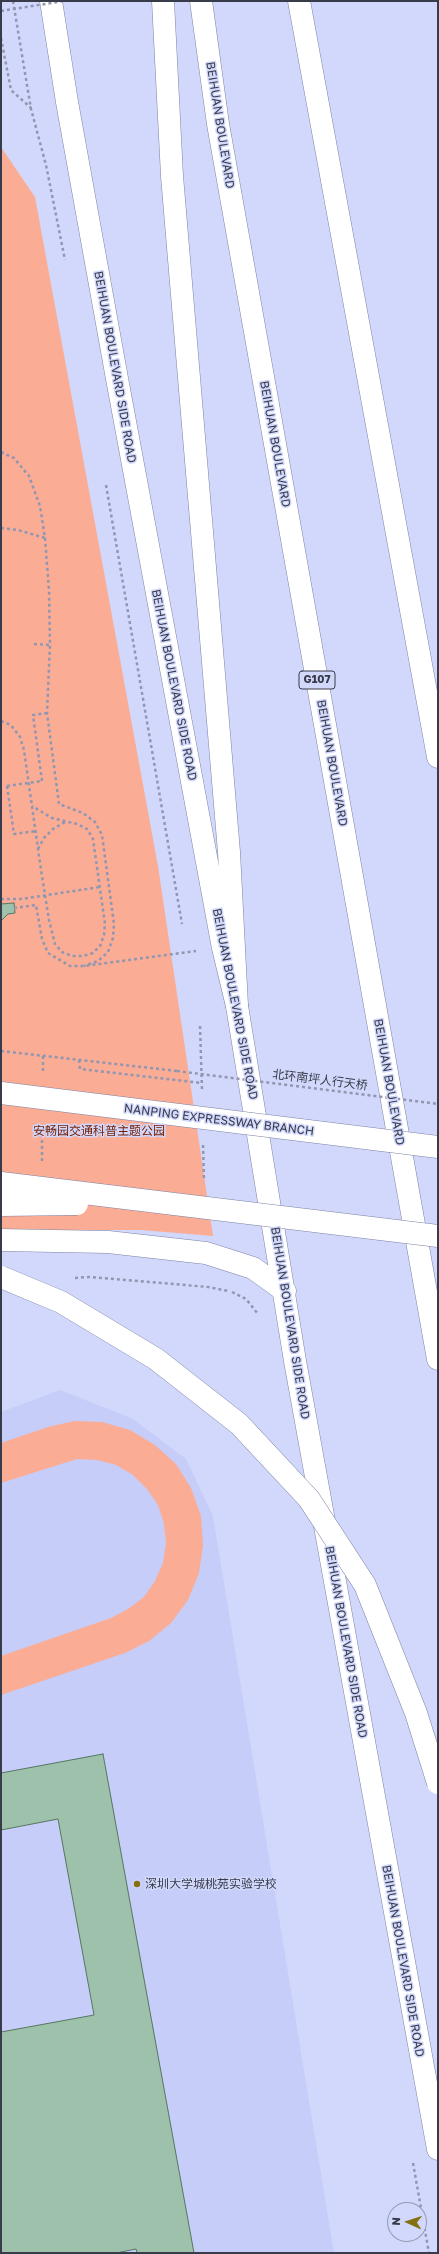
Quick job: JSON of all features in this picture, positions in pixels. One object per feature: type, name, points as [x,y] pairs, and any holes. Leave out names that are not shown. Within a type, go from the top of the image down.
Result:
[{"type":"main road","name":"BEIHUAN BOULEVARD SIDE ROAD","points":[[51,1],[67,102],[114,361],[223,948],[238,1006],[285,1291],[295,1361],[438,2149]]},
{"type":"main road","points":[[163,1],[172,176],[229,852],[238,1006]]},
{"type":"main road","name":"BEIHUAN BOULEVARD","points":[[201,1],[218,124],[438,1359]]},
{"type":"main road","points":[[299,1],[438,757]]},
{"type":"main road","name":"NANPING EXPRESSWAY BRANCH","points":[[1,1093],[438,1147]]},
{"type":"main road","points":[[1,1183],[164,1204],[438,1236]]},
{"type":"main road","points":[[1,1205],[164,1204]]},
{"type":"main road","points":[[1,1240],[108,1242],[206,1253],[253,1268],[285,1291]]},
{"type":"main road","points":[[1,1277],[61,1302],[156,1359],[240,1424],[309,1499],[365,1585],[416,1713],[438,1783]]},
{"type":"path","points":[[13,1],[31,109],[46,165],[66,264]]},
{"type":"path","points":[[1,11],[64,1]]},
{"type":"path","points":[[1,38],[11,90],[31,109]]},
{"type":"path","points":[[1,452],[14,458],[29,476],[40,506],[45,538],[50,645],[47,713],[59,804],[83,813],[95,822],[102,835],[114,924],[113,938],[108,952],[98,961],[84,966]]},
{"type":"path","points":[[106,480],[182,924]]},
{"type":"path","points":[[1,528],[18,530],[45,538]]},
{"type":"path","points":[[34,644],[50,645]]},
{"type":"path","points":[[36,831],[14,834],[7,786],[42,781],[33,715],[47,713]]},
{"type":"path","points":[[1,721],[11,725],[20,737],[24,750],[38,849],[45,895],[55,944],[62,952],[72,956],[83,956],[93,953],[100,946],[104,935],[100,887],[93,839],[87,829],[77,824],[65,822],[42,814],[32,806]]},
{"type":"path","points":[[38,849],[44,838],[53,829],[65,822]]},
{"type":"path","points":[[1,899],[9,900],[100,887]]},
{"type":"path","points":[[14,908],[36,905],[42,939],[48,953],[70,966],[84,966],[223,948]]},
{"type":"path","name":"北环南坪人行天桥","points":[[1,1051],[177,1071],[438,1104]]},
{"type":"path","points":[[79,1060],[80,1069],[202,1083]]},
{"type":"path","points":[[68,1278],[89,1277],[208,1287],[230,1291],[246,1299],[260,1316]]},
{"type":"shaded area","name":"深圳大学城桃苑实验学校","points":[[60,1390],[133,1419],[186,1459],[213,1516],[334,2253],[1,2253],[1,1412]]},
{"type":"green space","name":"安畅园交通科普主题公园","points":[[1,147],[35,197],[158,866],[213,1236],[141,1230],[1,1230]]},
{"type":"green space","points":[[74,1421],[102,1422],[130,1430],[155,1445],[176,1464],[191,1488],[201,1516],[203,1545],[199,1573],[188,1600],[171,1623],[149,1641],[125,1653],[1,1695],[1,1656],[111,1618],[128,1609],[144,1597],[155,1581],[163,1563],[166,1543],[164,1524],[158,1505],[147,1489],[133,1475],[116,1465],[97,1460],[77,1459],[1,1483],[1,1443],[48,1427]]},
{"type":"building","points":[[14,903],[15,913],[8,914],[1,921],[1,904]]},
{"type":"building","points":[[103,1754],[194,2253],[137,2253],[136,2249],[116,2253],[1,2253],[1,2032],[94,2015],[58,1819],[1,1830],[1,1773]]},
{"type":"place","name":"深圳大学城桃苑实验学校","points":[[137,1884]]}]
